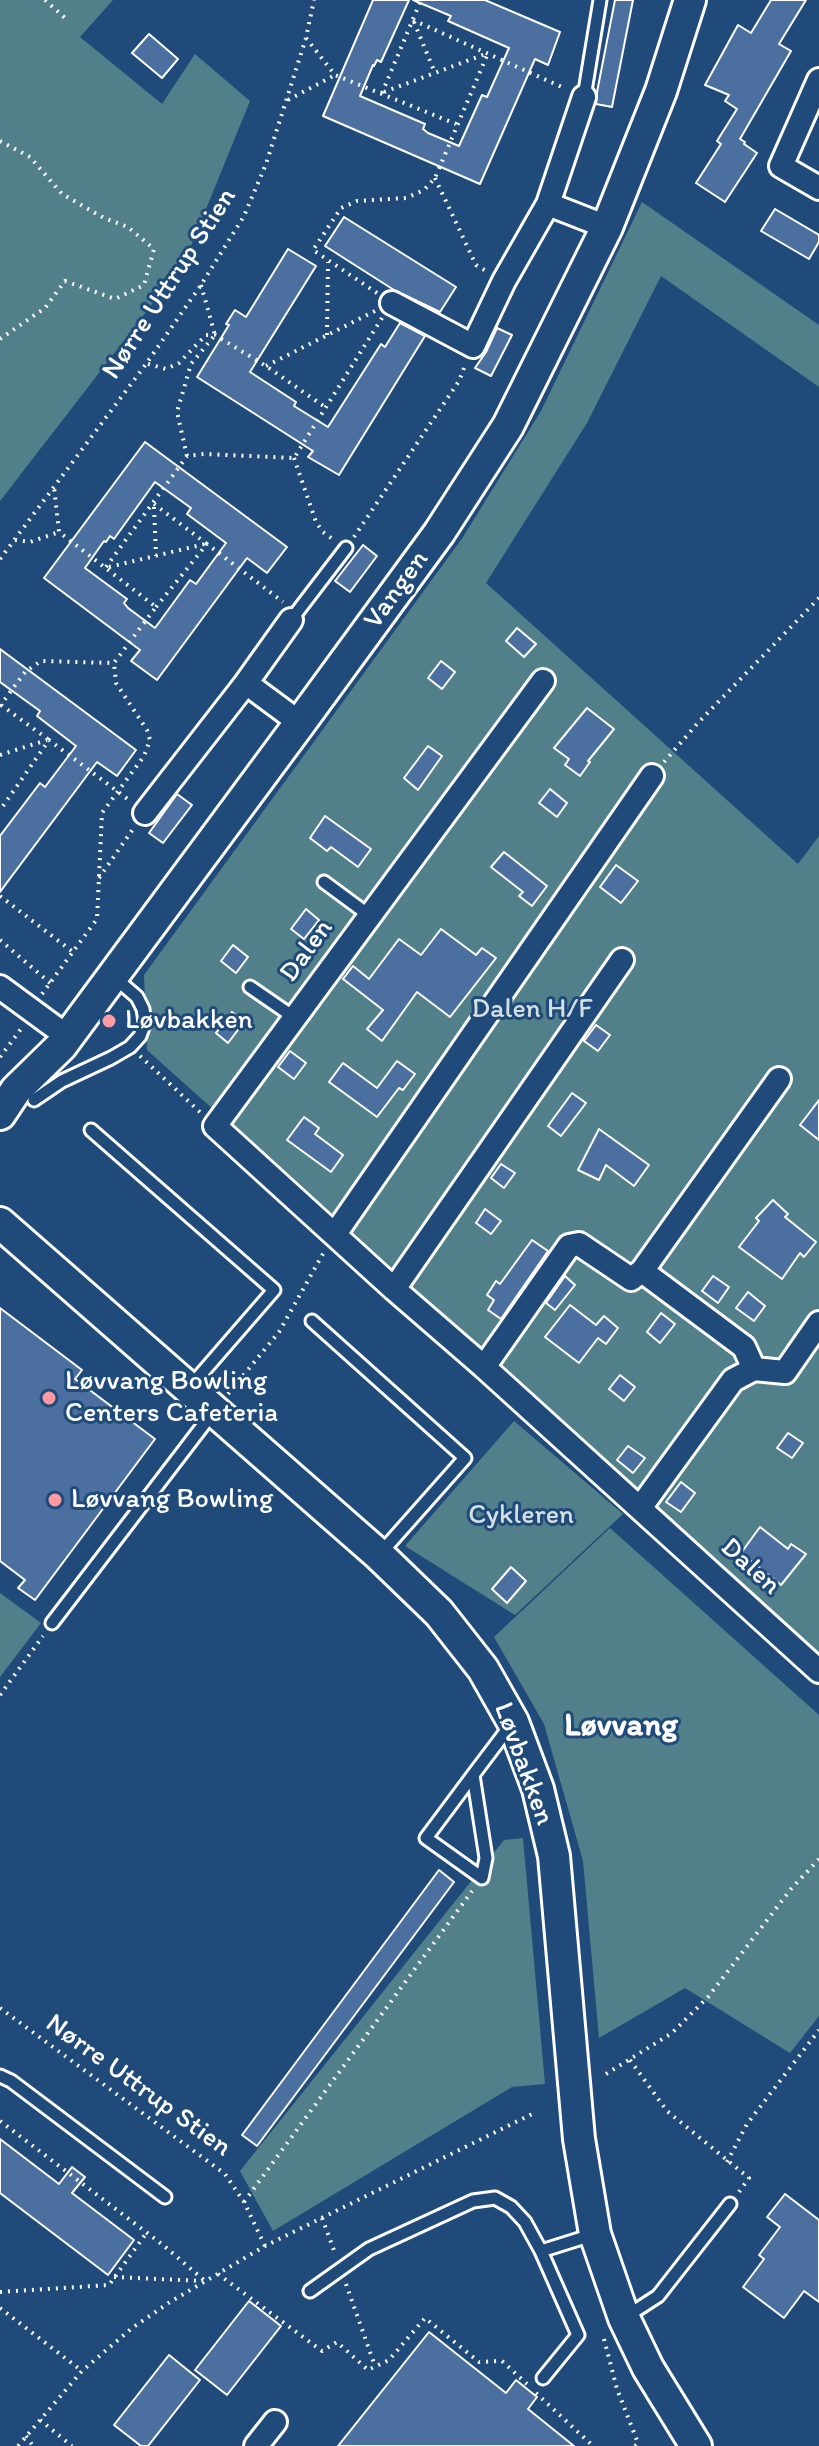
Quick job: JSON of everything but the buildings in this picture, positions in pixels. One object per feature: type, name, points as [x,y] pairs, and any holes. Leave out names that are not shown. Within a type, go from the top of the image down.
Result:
[{"type":"street","name":"Vangen","points":[[661,91],[681,0]]},
{"type":"street","name":"Vangen","points":[[0,1139],[34,1100],[65,1042],[439,533],[508,426],[607,227],[661,91],[690,0]]},
{"type":"street","points":[[819,80],[781,166],[819,188]]},
{"type":"street","points":[[392,303],[473,346],[504,281],[548,204],[584,97]]},
{"type":"street","points":[[548,204],[607,227]]},
{"type":"street","points":[[145,813],[294,616]]},
{"type":"street","name":"Dalen","points":[[543,681],[215,1126],[819,1671]]},
{"type":"street","points":[[246,683],[300,723]]},
{"type":"street","points":[[335,1234],[652,776]]},
{"type":"street","points":[[394,1289],[622,960]]},
{"type":"street","points":[[0,987],[30,1016],[65,1042]]},
{"type":"street","name":"Vangen","points":[[0,1114],[16,1090],[65,1042]]},
{"type":"street","points":[[484,1367],[569,1246],[579,1244],[631,1279],[642,1271],[779,1079]]},
{"type":"street","name":"Løvbakken","points":[[0,1223],[379,1555],[439,1613],[483,1669],[513,1722],[538,1789],[554,1856],[579,2139],[595,2234],[624,2318],[648,2368],[696,2446]]},
{"type":"street","points":[[642,1271],[744,1347],[754,1369]]},
{"type":"street","points":[[640,1508],[733,1380],[754,1369],[785,1372],[819,1323]]},
{"type":"street","points":[[256,2446],[275,2422]]},
{"type":"lane","points":[[584,97],[600,0]]},
{"type":"lane","points":[[294,616],[346,548]]},
{"type":"lane","points":[[324,882],[370,916]]},
{"type":"lane","points":[[34,1100],[62,1081],[130,1047],[140,1036],[145,1022],[143,1009],[137,997],[113,976]]},
{"type":"lane","points":[[250,987],[295,1018]]},
{"type":"lane","points":[[91,1130],[274,1290],[189,1388]]},
{"type":"lane","points":[[312,1321],[465,1458],[379,1555]]},
{"type":"lane","points":[[52,1623],[214,1411]]},
{"type":"lane","points":[[473,1775],[486,1858],[482,1878],[426,1838],[473,1775],[513,1722]]},
{"type":"lane","points":[[0,2076],[11,2081],[165,2197]]},
{"type":"lane","points":[[310,2291],[369,2249],[473,2201],[495,2198],[511,2207],[525,2222],[578,2335],[543,2378]]},
{"type":"lane","points":[[624,2318],[658,2296],[730,2204]]},
{"type":"lane","points":[[541,2251],[595,2234]]},
{"type":"path","points":[[45,0],[65,18]]},
{"type":"path","name":"Nørre Uttrup Stien","points":[[0,559],[146,364],[244,216],[266,164],[306,38],[314,0]]},
{"type":"path","points":[[382,93],[421,0]]},
{"type":"path","points":[[413,20],[584,97]]},
{"type":"path","points":[[413,20],[435,73]]},
{"type":"path","points":[[306,38],[335,75],[456,124]]},
{"type":"path","points":[[382,93],[488,53]]},
{"type":"path","points":[[392,303],[313,250],[341,208],[357,201],[406,198],[424,190],[435,178],[488,53]]},
{"type":"path","points":[[286,101],[335,75]]},
{"type":"path","points":[[0,141],[30,157],[62,194],[104,218],[128,227],[154,249],[144,285],[115,299],[65,281],[45,308],[0,339]]},
{"type":"path","points":[[435,178],[476,265],[504,281]]},
{"type":"path","points":[[327,335],[328,261]]},
{"type":"path","points":[[201,285],[215,335]]},
{"type":"path","points":[[266,366],[392,303]]},
{"type":"path","points":[[294,458],[392,303]]},
{"type":"path","points":[[146,364],[166,369],[179,363],[206,335],[215,335],[325,407]]},
{"type":"path","points":[[106,567],[187,456],[177,412],[191,364],[215,335]]},
{"type":"path","points":[[294,458],[316,522],[323,532],[346,548],[459,381],[473,346]]},
{"type":"path","points":[[187,456],[294,458]]},
{"type":"path","points":[[54,487],[59,532],[156,607]]},
{"type":"path","points":[[154,504],[294,616]]},
{"type":"path","points":[[154,504],[156,556]]},
{"type":"path","points":[[15,540],[30,542],[59,532]]},
{"type":"path","points":[[106,567],[207,544]]},
{"type":"path","points":[[0,1057],[30,1016],[36,1000],[97,919],[102,813],[144,756],[150,740],[147,730],[116,683],[114,663],[207,544]]},
{"type":"path","points":[[652,776],[697,724],[819,598]]},
{"type":"path","points":[[98,878],[145,813],[0,706],[25,672],[41,661],[114,663]]},
{"type":"path","points":[[0,755],[49,740]]},
{"type":"path","points":[[1,807],[49,740]]},
{"type":"path","points":[[0,896],[73,952]]},
{"type":"path","points":[[0,940],[50,983]]},
{"type":"path","points":[[130,1047],[215,1126]]},
{"type":"path","points":[[214,1411],[279,1332],[335,1234]]},
{"type":"path","points":[[0,1695],[52,1623]]},
{"type":"path","points":[[606,2074],[672,2033],[708,1997],[791,1889],[819,1859]]},
{"type":"path","points":[[244,2202],[482,1878]]},
{"type":"path","name":"Nørre Uttrup Stien","points":[[0,2008],[225,2174],[244,2202],[265,2246]]},
{"type":"path","points":[[727,2162],[747,2124],[819,2030]]},
{"type":"path","points":[[630,2059],[667,2111],[749,2178],[730,2204]]},
{"type":"path","points":[[18,2446],[82,2371],[132,2328],[265,2246],[532,2114]]},
{"type":"path","points":[[0,2121],[147,2232],[205,2281]]},
{"type":"path","points":[[322,2218],[375,2367]]},
{"type":"path","points":[[0,2292],[109,2285],[147,2232]]},
{"type":"path","points":[[218,2274],[322,2351],[337,2342],[368,2370],[389,2360],[425,2318],[479,2362],[502,2361],[593,2446]]},
{"type":"path","points":[[114,2277],[205,2281]]},
{"type":"path","points":[[0,2308],[82,2371]]},
{"type":"path","points":[[624,2318],[601,2327],[617,2389],[638,2443],[635,2446]]},
{"type":"path","points":[[39,2420],[72,2446]]},
{"type":"path","points":[[26,2436],[33,2446]]},
{"type":"green space","points":[[0,0],[113,0],[80,37],[162,104],[195,54],[250,101],[184,263],[0,501]]},
{"type":"green space","name":"Dalen H/F","points":[[642,202],[819,325],[819,387],[661,276],[587,423],[486,583],[798,864],[819,836],[819,1652],[147,1050],[144,975],[463,537],[541,411]]},
{"type":"green space","name":"Cykleren","points":[[514,1421],[623,1514],[515,1615],[405,1546]]},
{"type":"green space","points":[[610,1528],[819,1715],[819,2016],[790,2053],[685,1988],[599,2038],[583,1861],[544,1724],[494,1637]]},
{"type":"green space","points":[[0,1593],[41,1623],[0,1677]]},
{"type":"green space","points":[[523,1838],[545,2084],[512,2087],[273,2231],[240,2171],[504,1840]]},
{"type":"place","name":"Løvbakken","points":[[109,1021]]},
{"type":"place","name":"Løvvang Bowling Centers Cafeteria","points":[[49,1398]]},
{"type":"place","name":"Løvvang Bowling","points":[[55,1500]]},
{"type":"district","name":"Løvvang","points":[[621,1727]]}]
